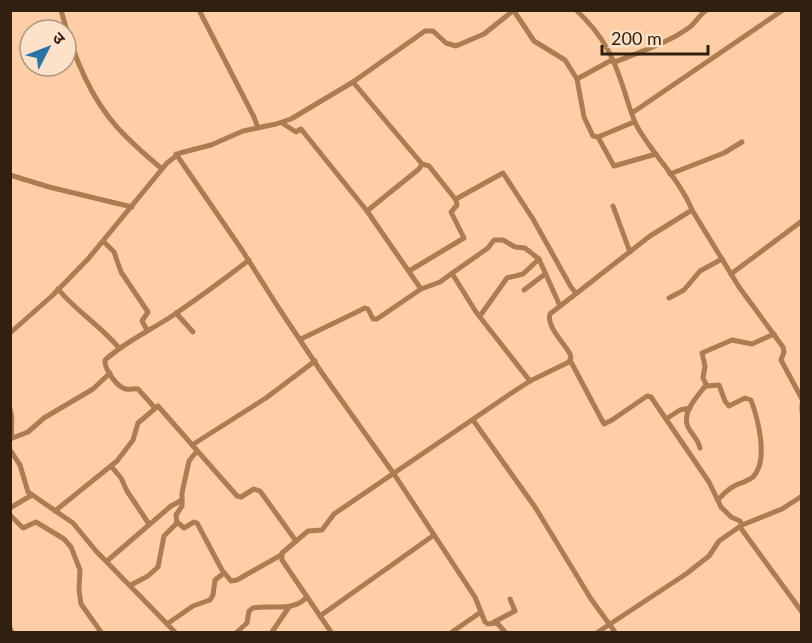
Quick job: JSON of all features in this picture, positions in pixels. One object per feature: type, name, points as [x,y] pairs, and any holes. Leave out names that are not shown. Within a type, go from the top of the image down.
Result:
[{"type":"street","points":[[60,10],[76,60],[110,118],[162,169]]},
{"type":"street","points":[[199,10],[258,128]]},
{"type":"street","points":[[576,10],[598,31],[615,62],[634,122],[670,174],[731,274],[784,349],[782,362],[801,402],[801,412]]},
{"type":"street","points":[[577,79],[610,61],[615,62],[667,40],[688,28],[706,10]]},
{"type":"street","points":[[632,113],[783,10]]},
{"type":"street","points":[[10,333],[58,289],[103,241],[176,154],[211,145],[235,134],[282,123],[353,82],[426,31],[433,31],[446,43],[456,46],[479,37],[514,11],[534,41],[565,60],[577,79],[585,121],[592,135],[598,137],[634,122]]},
{"type":"street","points":[[353,82],[422,164],[429,166],[456,199],[457,205],[451,212],[464,239],[410,271]]},
{"type":"street","points":[[282,123],[296,132],[301,129],[367,211],[421,289]]},
{"type":"street","points":[[598,137],[614,166],[656,154]]},
{"type":"street","points":[[670,174],[724,153],[742,142]]},
{"type":"street","points":[[176,154],[249,260],[278,307],[394,474],[475,597],[486,623],[494,622],[515,611],[510,599]]},
{"type":"street","points":[[367,211],[419,169],[422,164]]},
{"type":"street","points":[[456,199],[503,173],[576,293]]},
{"type":"street","points":[[10,175],[132,207]]},
{"type":"street","points":[[613,206],[630,252]]},
{"type":"street","points":[[692,210],[663,227],[576,293],[550,314],[549,319],[570,354],[570,360],[604,424],[648,395],[710,482],[724,512],[741,521],[741,526],[801,612]]},
{"type":"street","points":[[731,274],[801,221]]},
{"type":"street","points":[[301,339],[365,308],[375,320],[421,289],[440,282],[488,249],[497,240],[504,240],[515,247],[525,248],[539,260],[560,306]]},
{"type":"street","points":[[103,241],[114,252],[123,276],[148,312],[142,321],[147,330]]},
{"type":"street","points":[[669,298],[684,290],[700,271],[722,259]]},
{"type":"street","points":[[249,260],[176,313],[119,348],[104,362],[121,387],[138,389],[155,408],[159,407],[238,497],[254,489],[260,491],[296,541]]},
{"type":"street","points":[[480,316],[507,278],[524,274],[539,260]]},
{"type":"street","points":[[451,274],[457,279],[480,316],[530,381]]},
{"type":"street","points":[[524,290],[545,274]]},
{"type":"street","points":[[58,289],[92,323],[104,330],[119,348]]},
{"type":"street","points":[[176,313],[193,333]]},
{"type":"street","points":[[718,500],[728,490],[755,474],[762,457],[761,446],[751,400],[745,398],[728,405],[719,386],[708,387],[706,385],[703,378],[705,366],[702,356],[704,351],[732,340],[754,344],[774,334]]},
{"type":"street","points":[[197,451],[188,464],[182,506],[176,515],[177,522],[184,528],[194,522],[197,523],[224,573],[229,580],[234,582],[281,555],[310,529],[322,530],[334,514],[530,381],[570,360]]},
{"type":"street","points":[[192,445],[266,398],[315,361]]},
{"type":"street","points":[[10,409],[13,418],[10,429],[11,439],[28,432],[44,418],[93,389],[110,373]]},
{"type":"street","points":[[700,448],[699,442],[687,423],[686,416],[706,385]]},
{"type":"street","points":[[55,511],[111,466],[133,440],[138,423],[155,408]]},
{"type":"street","points":[[666,419],[680,410],[690,408]]},
{"type":"street","points":[[473,420],[535,507],[591,599],[615,633]]},
{"type":"street","points":[[10,450],[18,462],[26,487],[32,495],[73,523],[175,633]]},
{"type":"street","points":[[111,466],[149,524]]},
{"type":"street","points":[[10,508],[32,495]]},
{"type":"street","points":[[598,633],[686,574],[709,556],[719,541],[741,526],[782,508],[801,496]]},
{"type":"street","points":[[107,561],[171,506],[182,500]]},
{"type":"street","points":[[10,515],[22,527],[26,528],[36,522],[67,542],[80,570],[81,604],[101,633]]},
{"type":"street","points":[[131,585],[148,576],[158,567],[164,536],[177,522]]},
{"type":"street","points":[[320,616],[434,535]]},
{"type":"street","points":[[281,555],[331,633]]},
{"type":"street","points":[[167,624],[193,606],[210,600],[215,580],[224,573]]},
{"type":"street","points":[[237,633],[247,623],[249,611],[253,608],[289,608],[301,603],[307,597]]},
{"type":"street","points":[[272,633],[289,608]]},
{"type":"street","points":[[452,633],[481,612]]},
{"type":"street","points":[[494,622],[499,624],[505,633]]},
{"type":"street","points":[[10,628],[12,633]]}]
